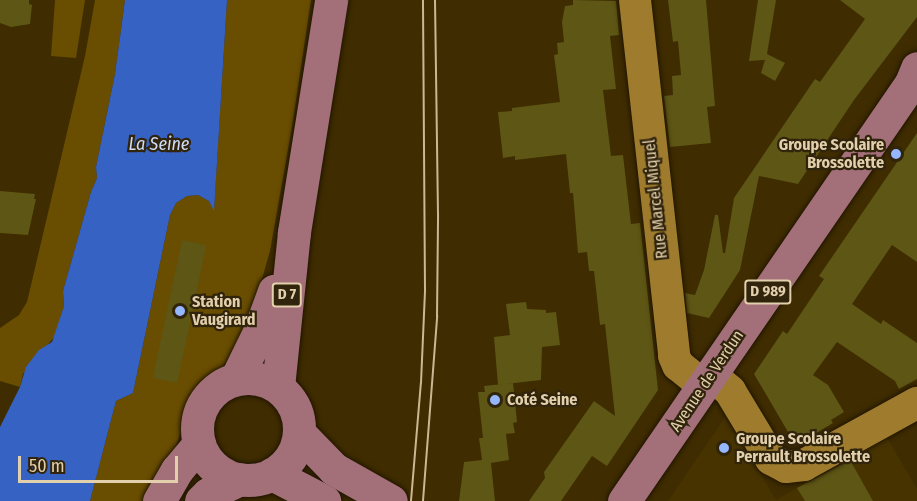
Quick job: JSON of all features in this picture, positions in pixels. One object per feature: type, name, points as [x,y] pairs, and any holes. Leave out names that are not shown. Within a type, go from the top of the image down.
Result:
[{"type":"main road","name":"D 7","points":[[278,387],[294,232],[331,0]]},
{"type":"main road","name":"Avenue de Verdun","points":[[624,501],[915,79]]},
{"type":"main road","name":"D 7","points":[[236,379],[259,332],[294,232]]},
{"type":"main road","points":[[299,433],[291,457],[272,474],[257,479],[240,479],[214,468],[199,444],[197,427],[200,411],[208,396],[221,385],[236,379],[258,378],[278,387],[292,403],[299,433],[334,469],[390,501]]},
{"type":"main road","points":[[159,501],[177,470],[199,444]]},
{"type":"main road","points":[[272,474],[324,501]]},
{"type":"main road","points":[[201,501],[208,494],[240,479]]},
{"type":"street","name":"Rue Marcel Miquel","points":[[635,0],[674,356],[678,365],[730,391],[771,459],[786,467],[804,465],[917,403]]},
{"type":"shaded area","points":[[55,0],[85,0],[76,58],[51,56]]},
{"type":"shaded area","points":[[95,0],[125,0],[115,74],[96,167],[97,178],[63,291],[64,306],[55,336],[23,374],[20,387],[0,381],[0,328],[19,315],[27,302],[85,56]]},
{"type":"shaded area","points":[[227,0],[311,0],[270,251],[243,335],[219,373],[191,401],[174,452],[145,501],[90,501],[116,401],[133,393],[170,215],[176,203],[187,196],[198,195],[209,201],[214,209]]},
{"type":"shaded area","name":"Groupe Scolaire Perrault Brossolette","points":[[726,416],[776,500],[886,436],[917,489],[917,501],[668,501]]},
{"type":"water","name":"La Seine","points":[[125,0],[227,0],[214,211],[209,201],[198,195],[187,196],[176,203],[170,215],[133,393],[116,401],[90,501],[0,501],[0,427],[20,387],[26,367],[39,350],[52,342],[64,306],[63,291],[97,178],[96,167],[115,74]]},
{"type":"building","points":[[0,0],[29,0],[29,4],[32,5],[30,24],[11,27],[0,23]]},
{"type":"building","points":[[573,0],[616,1],[619,35],[610,36],[616,89],[603,90],[611,156],[623,155],[631,224],[640,223],[658,390],[607,466],[592,456],[561,501],[529,501],[545,478],[544,472],[594,401],[615,416],[605,324],[600,325],[594,271],[589,271],[587,252],[578,253],[573,193],[570,193],[566,154],[515,160],[515,156],[503,158],[498,112],[560,102],[554,55],[558,54],[557,43],[564,42],[562,22],[565,6],[573,5]]},
{"type":"building","points":[[668,0],[706,0],[715,106],[707,107],[711,143],[670,147],[664,96],[673,95],[672,76],[681,75],[678,41],[673,42]]},
{"type":"building","points":[[758,0],[776,0],[767,54],[785,63],[775,81],[761,73],[765,60],[749,61]]},
{"type":"building","points":[[840,0],[917,0],[917,17],[854,100],[798,184],[759,176],[740,270],[709,318],[687,313],[685,293],[695,295],[704,270],[715,215],[718,215],[723,253],[725,253],[734,198],[815,79],[820,82],[865,19]]},
{"type":"building","points":[[917,133],[917,262],[892,245],[852,304],[881,324],[883,320],[917,343],[917,379],[899,389],[895,381],[837,342],[813,375],[828,385],[844,412],[831,420],[833,423],[803,441],[795,435],[791,437],[754,374],[783,331],[787,334],[824,279],[819,276]]},
{"type":"building","points":[[0,191],[35,194],[34,199],[36,199],[28,235],[0,233]]},
{"type":"building","name":"Station Vaugirard","points":[[182,240],[206,245],[177,383],[153,378]]},
{"type":"building","points":[[526,302],[527,309],[546,310],[546,313],[556,312],[560,345],[542,347],[541,380],[498,385],[494,337],[510,335],[506,304]]},
{"type":"building","points":[[513,383],[517,422],[513,423],[515,433],[506,434],[509,460],[491,463],[495,501],[459,501],[464,462],[482,460],[479,438],[483,438],[478,392],[485,392],[484,386]]},
{"type":"building","points":[[850,460],[873,501],[805,501],[797,488]]},
{"type":"tram line","points":[[411,501],[421,383],[425,290],[423,0]]},
{"type":"tram line","points":[[423,501],[437,317],[435,0]]},
{"type":"place","name":"Groupe Scolaire Brossolette","points":[[896,154]]},
{"type":"place","name":"Station Vaugirard","points":[[180,311]]},
{"type":"place","name":"Coté Seine","points":[[495,400]]},
{"type":"place","name":"Groupe Scolaire Perrault Brossolette","points":[[724,448]]}]
